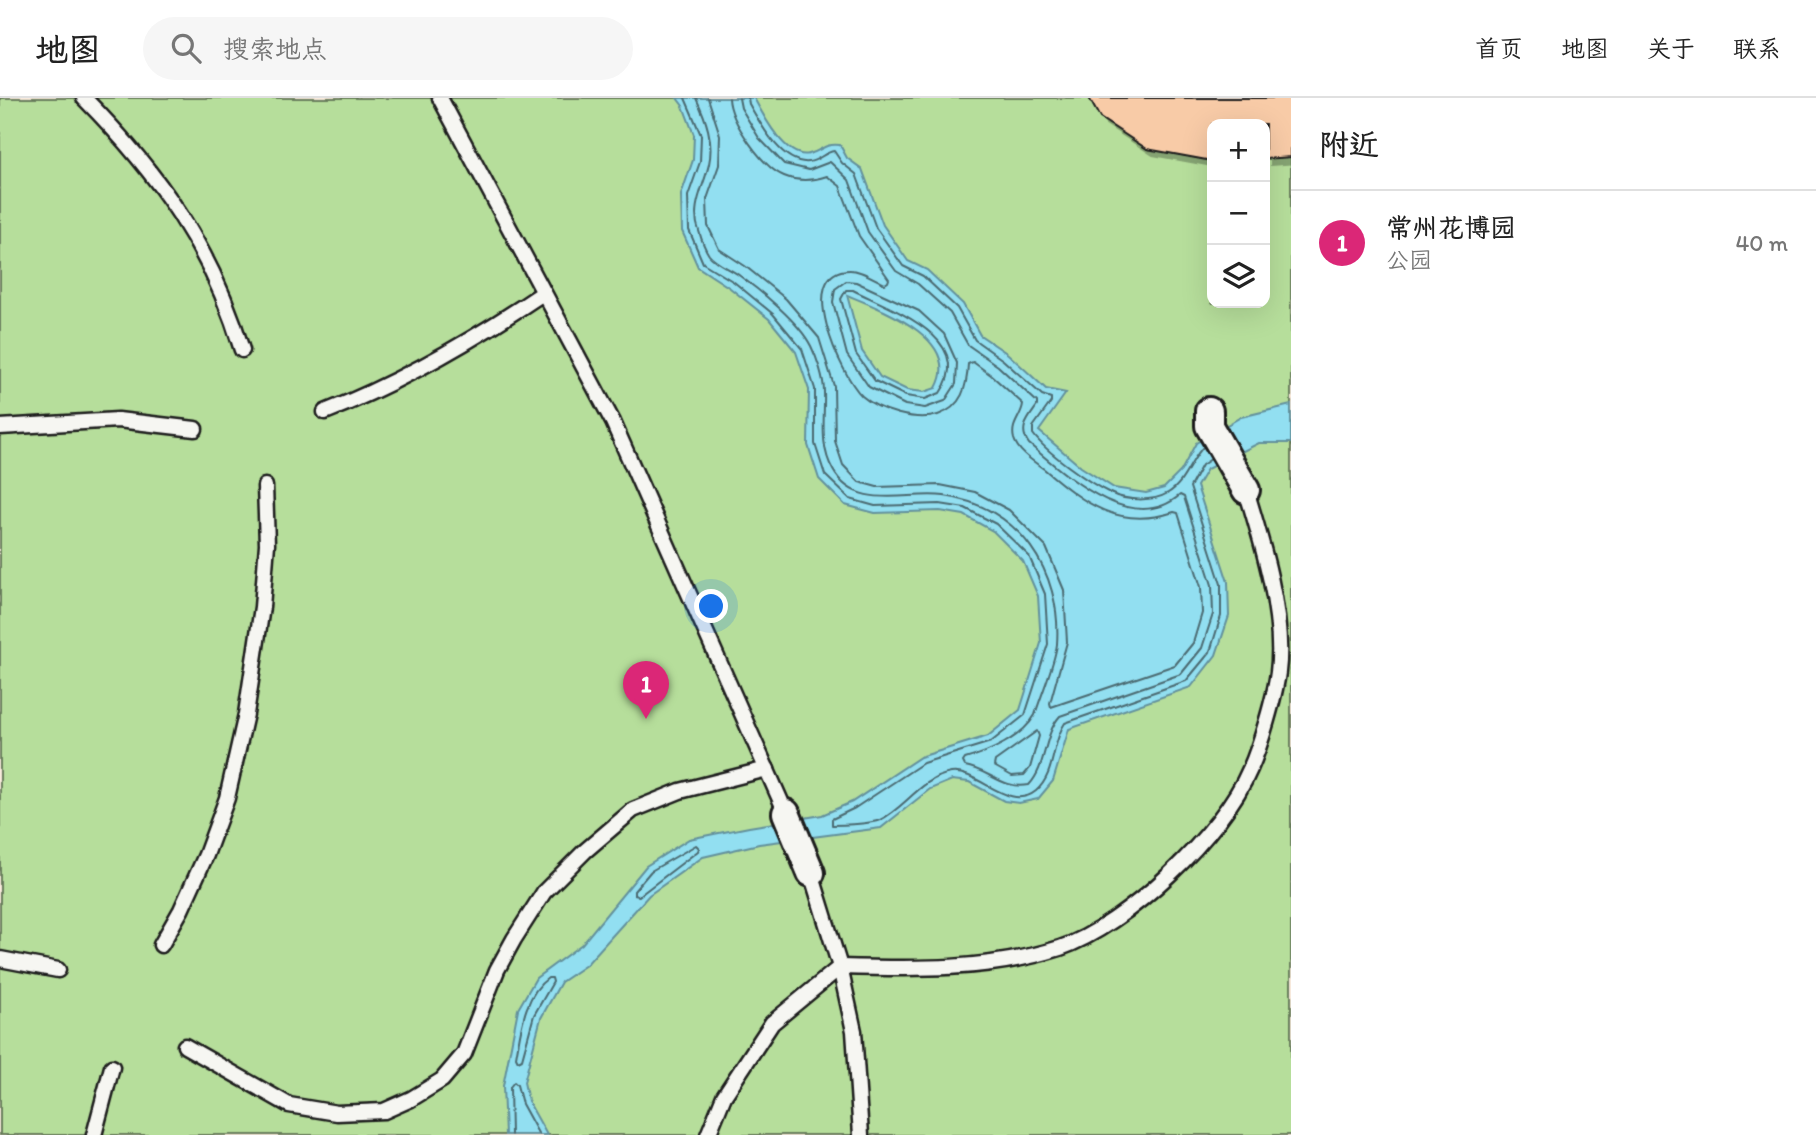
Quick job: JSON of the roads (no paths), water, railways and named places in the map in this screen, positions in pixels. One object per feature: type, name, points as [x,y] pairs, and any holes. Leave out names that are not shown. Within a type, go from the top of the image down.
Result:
[{"type":"street","points":[[1209,419],[1246,490]]},
{"type":"street","points":[[786,813],[811,873]]},
{"type":"lane","points":[[84,98],[126,141],[175,206],[204,252],[230,310],[242,349]]},
{"type":"lane","points":[[440,98],[613,422],[786,813]]},
{"type":"lane","points":[[325,412],[369,395],[506,318],[543,293]]},
{"type":"lane","points":[[0,427],[118,420],[195,429]]},
{"type":"lane","points":[[161,945],[201,866],[227,797],[246,714],[262,607],[267,544],[265,486]]},
{"type":"lane","points":[[708,1135],[724,1096],[772,1024],[840,967],[932,970],[1006,962],[1063,947],[1110,923],[1160,885],[1195,848],[1229,806],[1250,770],[1278,672],[1277,633],[1269,573],[1246,490]]},
{"type":"lane","points":[[185,1046],[289,1105],[337,1112],[384,1111],[411,1099],[442,1080],[464,1054],[497,971],[514,939],[544,892],[585,851],[633,810],[680,791],[767,769]]},
{"type":"lane","points":[[811,873],[840,967],[854,1031],[861,1135]]},
{"type":"lane","points":[[0,959],[58,971]]},
{"type":"lane","points":[[94,1135],[112,1067]]},
{"type":"water","points":[[677,98],[754,98],[776,135],[792,150],[809,154],[826,146],[840,145],[847,158],[862,169],[883,225],[908,261],[927,270],[963,304],[980,335],[1008,354],[1046,389],[1066,393],[1039,431],[1081,467],[1114,488],[1146,493],[1164,488],[1181,471],[1196,443],[1241,417],[1291,405],[1291,443],[1259,443],[1207,469],[1197,486],[1228,582],[1229,616],[1216,655],[1191,687],[1069,729],[1053,781],[1038,799],[1019,803],[1004,801],[969,782],[952,780],[930,789],[881,828],[759,844],[703,857],[649,895],[586,965],[561,982],[541,1018],[524,1082],[528,1101],[547,1135],[505,1135],[503,1086],[518,1009],[536,978],[582,944],[646,866],[689,839],[822,815],[852,802],[920,757],[988,736],[1020,710],[1041,643],[1038,596],[1023,561],[993,531],[964,515],[940,511],[875,513],[845,505],[819,479],[808,445],[809,390],[796,352],[769,319],[698,267],[682,231],[681,195],[693,160],[694,135],[683,106]],"holes":[[[847,295],[897,318],[929,341],[938,355],[941,371],[936,388],[924,392],[907,390],[880,377],[862,351]]]},
{"type":"place","name":"常州花博园","points":[[646,719]]}]
